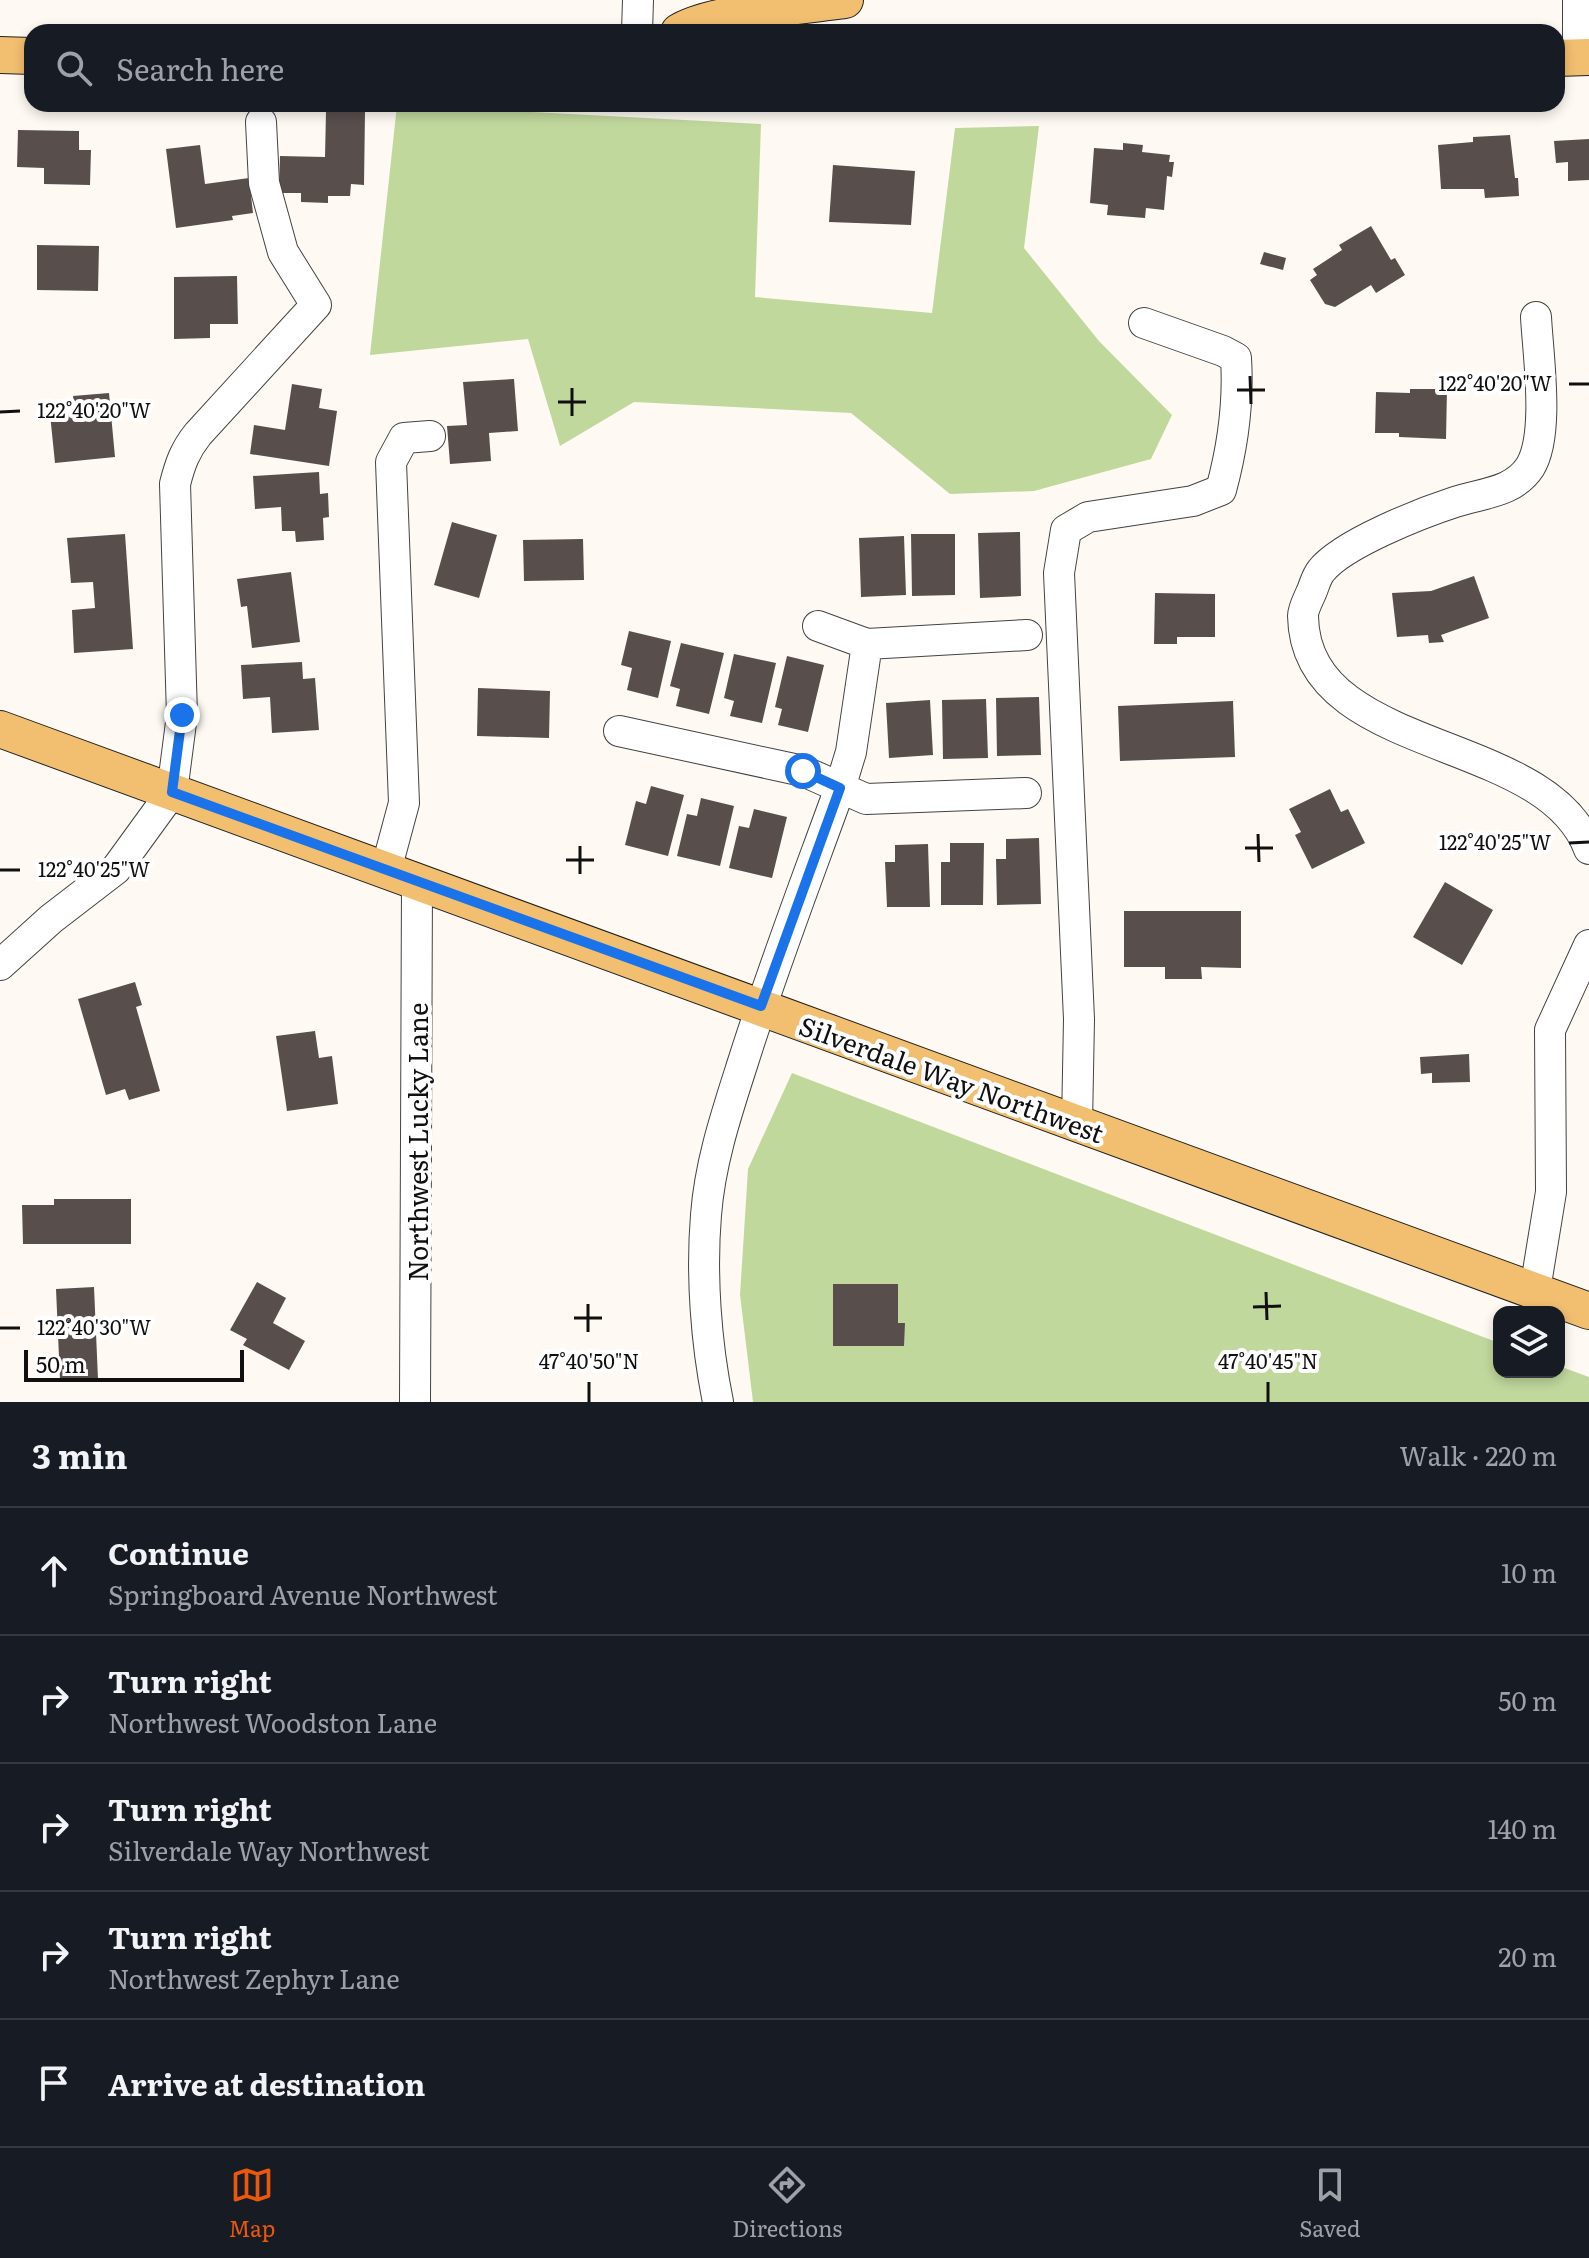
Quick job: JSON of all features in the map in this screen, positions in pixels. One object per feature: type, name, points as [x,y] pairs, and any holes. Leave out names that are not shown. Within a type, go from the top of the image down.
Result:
[{"type":"main road","points":[[694,24],[845,0]]},
{"type":"main road","points":[[0,55],[24,56]]},
{"type":"main road","name":"Silverdale Way Northwest","points":[[0,729],[1589,1311]]},
{"type":"street","points":[[637,24],[638,0]]},
{"type":"street","points":[[1575,57],[1578,0]]},
{"type":"street","points":[[0,965],[51,919],[116,869],[172,792],[182,715],[175,484],[179,464],[198,434],[316,305],[283,252],[264,183],[261,122]]},
{"type":"street","points":[[1536,317],[1541,434],[1530,466],[1511,487],[1454,502],[1358,542],[1321,571],[1303,613],[1309,649],[1332,688],[1364,710],[1405,731],[1530,784],[1570,815],[1589,849]]},
{"type":"street","points":[[1077,1124],[1079,1019],[1059,573],[1066,530],[1088,517],[1193,501],[1221,490],[1233,445],[1238,393],[1236,358],[1144,323]]},
{"type":"street","name":"Northwest Lucky Lane","points":[[415,1402],[402,876],[404,803],[391,462],[404,438],[430,436]]},
{"type":"street","points":[[818,626],[867,644],[1027,635]]},
{"type":"street","points":[[718,1402],[712,1372],[706,1296],[706,1215],[717,1145],[761,1006],[851,752],[867,644]]},
{"type":"street","points":[[619,731],[803,771],[866,799],[1026,793]]},
{"type":"street","points":[[1535,1290],[1551,1192],[1550,1030],[1589,945]]},
{"type":"green space","points":[[396,112],[531,112],[761,124],[755,297],[932,313],[955,128],[1039,126],[1024,248],[1099,341],[1172,415],[1151,459],[1034,491],[950,494],[851,413],[634,402],[560,446],[528,339],[370,355]]},
{"type":"green space","points":[[792,1073],[1493,1341],[1493,1378],[1565,1378],[1565,1368],[1589,1377],[1589,1402],[753,1402],[740,1295],[748,1169]]},
{"type":"building","points":[[326,112],[365,112],[364,185],[351,184],[350,196],[328,196],[328,203],[301,202],[301,193],[279,193],[280,156],[325,157]]},
{"type":"building","points":[[18,130],[79,131],[79,150],[91,150],[90,185],[44,184],[44,168],[17,167]]},
{"type":"building","points":[[1510,135],[1519,196],[1485,198],[1484,189],[1441,189],[1438,145],[1473,142],[1473,137]]},
{"type":"building","points":[[1589,139],[1589,180],[1568,181],[1568,162],[1556,163],[1554,141]]},
{"type":"building","points":[[1123,143],[1143,145],[1142,152],[1170,155],[1169,162],[1174,162],[1172,177],[1167,176],[1164,210],[1146,208],[1145,218],[1107,215],[1108,205],[1090,203],[1094,148],[1123,150]]},
{"type":"building","points":[[200,145],[205,184],[249,178],[253,213],[232,216],[233,220],[176,228],[166,149]]},
{"type":"building","points":[[833,165],[915,171],[911,225],[829,222]]},
{"type":"building","points":[[1371,226],[1391,260],[1395,258],[1405,275],[1376,293],[1371,285],[1335,307],[1325,304],[1310,280],[1317,275],[1313,269],[1342,250],[1339,245]]},
{"type":"building","points":[[37,245],[99,246],[98,291],[37,290]]},
{"type":"building","points":[[1264,252],[1286,258],[1283,270],[1260,264]]},
{"type":"building","points":[[237,276],[238,324],[210,324],[210,338],[174,339],[174,277]]},
{"type":"building","points":[[514,379],[518,431],[489,433],[491,461],[450,464],[447,426],[467,425],[463,382]]},
{"type":"building","points":[[292,384],[322,389],[319,408],[337,411],[329,466],[250,454],[254,425],[285,430]]},
{"type":"building","points":[[1410,389],[1447,389],[1446,439],[1375,433],[1376,392],[1410,393]]},
{"type":"building","points":[[109,393],[115,457],[55,463],[50,414],[75,412],[73,396]]},
{"type":"building","points":[[319,472],[320,494],[328,493],[329,517],[323,518],[324,540],[296,542],[295,531],[282,531],[281,507],[255,509],[253,476]]},
{"type":"building","points":[[452,522],[497,535],[479,598],[434,585]]},
{"type":"building","points":[[1020,532],[1021,596],[980,598],[978,533]]},
{"type":"building","points":[[125,534],[133,649],[74,653],[72,610],[95,608],[93,582],[71,583],[67,538]]},
{"type":"building","points":[[911,534],[955,534],[955,595],[912,596]]},
{"type":"building","points":[[904,536],[906,595],[861,597],[859,538]]},
{"type":"building","points":[[583,539],[584,580],[524,581],[523,540]]},
{"type":"building","points":[[291,572],[300,642],[252,648],[247,606],[241,607],[237,579]]},
{"type":"building","points":[[1474,576],[1489,618],[1441,635],[1444,642],[1429,643],[1428,635],[1397,637],[1392,593],[1431,591]]},
{"type":"building","points":[[1155,593],[1215,594],[1215,637],[1177,637],[1177,644],[1154,644]]},
{"type":"building","points":[[629,631],[671,641],[658,698],[627,690],[632,668],[621,665]]},
{"type":"building","points":[[681,643],[724,653],[709,714],[676,706],[680,689],[670,686]]},
{"type":"building","points":[[734,654],[776,663],[762,723],[730,716],[734,701],[724,698]]},
{"type":"building","points":[[787,656],[824,665],[808,732],[778,725],[782,709],[775,707]]},
{"type":"building","points":[[302,662],[303,679],[315,678],[319,730],[272,733],[270,697],[243,699],[241,665]]},
{"type":"building","points":[[478,688],[550,691],[549,738],[477,736]]},
{"type":"building","points":[[1039,697],[1041,755],[997,756],[996,698]]},
{"type":"building","points":[[986,699],[988,758],[943,759],[942,700]]},
{"type":"building","points":[[930,700],[933,755],[889,758],[886,703]]},
{"type":"building","points":[[1233,701],[1235,757],[1120,761],[1118,706]]},
{"type":"building","points":[[651,786],[684,795],[668,856],[625,845],[636,801],[646,804]]},
{"type":"building","points":[[1330,789],[1341,812],[1348,809],[1365,843],[1312,869],[1295,835],[1301,832],[1289,809]]},
{"type":"building","points":[[701,798],[734,806],[720,866],[677,856],[687,814],[697,816]]},
{"type":"building","points":[[754,809],[787,817],[772,878],[729,868],[739,826],[749,828]]},
{"type":"building","points":[[1039,838],[1041,904],[997,905],[996,859],[1006,859],[1006,839]]},
{"type":"building","points":[[950,843],[984,843],[983,905],[941,905],[941,862],[950,862]]},
{"type":"building","points":[[928,844],[930,907],[887,907],[885,862],[895,862],[895,845]]},
{"type":"building","points":[[1445,882],[1493,910],[1462,965],[1413,937]]},
{"type":"building","points":[[1124,911],[1241,911],[1241,968],[1201,967],[1202,979],[1165,979],[1165,967],[1124,967]]},
{"type":"building","points":[[135,982],[142,1005],[136,1007],[160,1091],[129,1100],[125,1089],[106,1095],[78,999]]},
{"type":"building","points":[[315,1031],[319,1058],[332,1056],[338,1104],[287,1111],[276,1036]]},
{"type":"building","points":[[1469,1054],[1470,1082],[1432,1083],[1432,1073],[1421,1074],[1420,1057]]},
{"type":"building","points":[[54,1199],[131,1199],[131,1244],[23,1244],[22,1205],[54,1205]]},
{"type":"building","points":[[257,1282],[286,1298],[273,1323],[305,1341],[289,1370],[243,1345],[247,1339],[230,1330]]},
{"type":"building","points":[[833,1284],[898,1284],[898,1323],[905,1323],[904,1346],[833,1346]]},
{"type":"building","points":[[94,1287],[98,1379],[60,1380],[56,1289]]},
{"type":"route","points":[[182,715],[172,792],[761,1006],[840,788],[803,771]]}]
